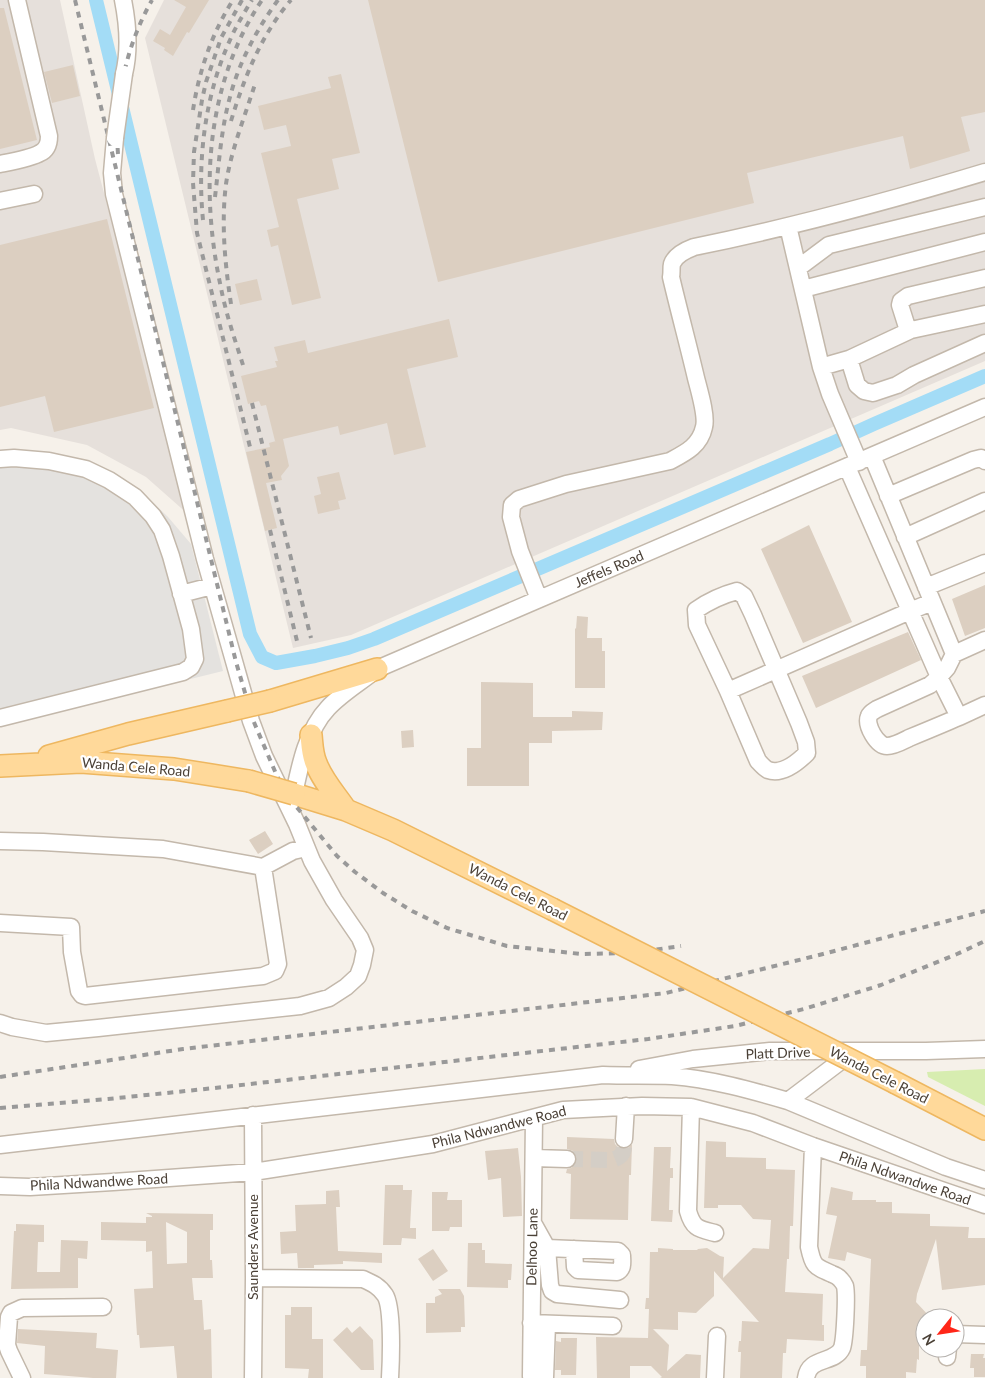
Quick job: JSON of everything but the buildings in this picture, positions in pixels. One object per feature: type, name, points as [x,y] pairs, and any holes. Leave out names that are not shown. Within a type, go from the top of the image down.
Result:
[{"type":"main road","points":[[9,765],[128,734],[270,701],[377,669]]},
{"type":"main road","points":[[311,735],[316,765],[346,810]]},
{"type":"main road","name":"Wanda Cele Road","points":[[9,765],[81,762],[174,769],[249,781],[346,810],[393,830],[552,909],[985,1129]]},
{"type":"street","points":[[0,164],[40,154],[49,143],[49,136],[17,0]]},
{"type":"street","points":[[0,1023],[46,1033],[300,1006],[329,998],[346,987],[358,976],[365,950],[360,938],[334,900],[312,862],[297,824],[264,756],[251,721],[212,586],[114,194],[112,173],[115,138],[128,43],[127,22],[122,0]]},
{"type":"street","points":[[539,599],[520,551],[511,517],[512,505],[520,499],[553,488],[670,461],[696,445],[705,426],[702,404],[672,277],[672,264],[684,250],[788,226],[985,172]]},
{"type":"street","points":[[0,201],[34,194]]},
{"type":"street","points":[[798,268],[829,245],[985,207]]},
{"type":"street","points":[[788,226],[821,368],[830,394],[859,462],[910,611],[959,717]]},
{"type":"street","points":[[803,288],[985,242]]},
{"type":"street","points":[[911,330],[906,324],[900,305],[901,301],[905,298],[985,278]]},
{"type":"street","points":[[821,368],[850,359],[911,330],[985,314]]},
{"type":"street","points":[[850,359],[857,385],[864,391],[873,393],[897,385],[914,375],[985,344]]},
{"type":"street","name":"Jeffels Road","points":[[302,797],[299,770],[316,725],[328,708],[377,669],[985,407]]},
{"type":"street","points":[[0,459],[14,458],[49,461],[86,469],[109,480],[135,497],[162,530],[171,556],[192,636],[195,659],[191,668],[183,672],[0,718]]},
{"type":"street","points":[[888,496],[973,460],[982,458],[985,461]]},
{"type":"street","points":[[859,462],[888,496],[954,654]]},
{"type":"street","points":[[905,537],[985,501]]},
{"type":"street","points":[[728,691],[910,611],[929,595],[985,562]]},
{"type":"street","points":[[181,594],[212,586]]},
{"type":"street","points":[[737,591],[744,596],[754,615],[806,742],[807,753],[797,763],[781,770],[768,770],[758,762],[728,691],[697,625],[696,610],[724,594],[737,591]]},
{"type":"street","points":[[985,640],[954,654],[947,668],[930,685],[877,709],[870,714],[868,723],[880,744],[887,746],[908,739],[985,705]]},
{"type":"street","points":[[0,841],[163,849],[263,867],[292,851],[306,848]]},
{"type":"street","points":[[0,923],[71,927],[72,952],[79,991],[82,995],[89,996],[263,976],[275,971],[278,964],[263,867]]},
{"type":"street","name":"Platt Drive","points":[[602,1075],[693,1059],[760,1052],[985,1048]]},
{"type":"street","points":[[788,1101],[854,1051]]},
{"type":"street","name":"Phila Ndwandwe Road","points":[[0,1144],[602,1075],[672,1076],[763,1093],[788,1101],[946,1167],[985,1180]]},
{"type":"street","points":[[624,1139],[626,1106]]},
{"type":"street","name":"Phila Ndwandwe Road","points":[[0,1186],[30,1187],[104,1183],[253,1172],[433,1144],[563,1110],[626,1106],[691,1107],[753,1123],[813,1146],[985,1205]]},
{"type":"street","points":[[691,1107],[688,1211],[690,1220],[696,1228],[715,1234]]},
{"type":"street","name":"Saunders Avenue","points":[[253,1378],[254,1115]]},
{"type":"street","name":"Delhoo Lane","points":[[534,1118],[533,1223],[539,1324],[538,1377]]},
{"type":"street","points":[[806,1378],[807,1372],[813,1365],[836,1355],[842,1348],[846,1296],[845,1286],[842,1281],[837,1276],[818,1268],[811,1257],[809,1247],[813,1146]]},
{"type":"street","points":[[534,1158],[567,1159]]},
{"type":"street","points":[[533,1223],[547,1248],[552,1291],[557,1294],[620,1300]]},
{"type":"street","points":[[547,1248],[574,1249]]},
{"type":"street","points":[[254,1278],[363,1279],[376,1284],[387,1296],[391,1321],[390,1378]]},
{"type":"street","points":[[22,1378],[7,1345],[11,1313],[22,1308],[103,1307]]},
{"type":"street","points":[[539,1324],[613,1326]]},
{"type":"street","points":[[965,1334],[985,1335]]},
{"type":"street","points":[[716,1378],[717,1336]]},
{"type":"shaded area","points":[[0,0],[60,0],[95,159],[189,515],[146,477],[87,445],[11,428],[0,430]]},
{"type":"shaded area","points":[[164,0],[985,0],[985,361],[351,635],[293,648],[145,38]]},
{"type":"shaded area","points":[[14,449],[58,454],[88,461],[111,472],[144,494],[168,517],[191,544],[223,671],[0,726],[0,450]]},
{"type":"green space","points":[[985,1069],[985,1106],[928,1077],[927,1072]]},
{"type":"waterway","points":[[96,0],[250,634],[262,657],[276,663],[348,648],[374,639],[985,376]]},
{"type":"tunnel","points":[[567,1159],[612,1160],[622,1155],[624,1139]]},
{"type":"railway","points":[[75,0],[236,662],[253,720],[277,776],[290,799],[337,856],[355,872],[383,893],[412,911],[447,928],[507,946],[581,954],[632,953],[681,946]]},
{"type":"railway","points":[[118,154],[118,114],[124,74],[135,36],[152,0]]},
{"type":"railway","points":[[193,110],[207,53],[233,0]]},
{"type":"railway","points":[[242,0],[221,38],[206,82],[194,152],[193,183],[197,233],[251,451]]},
{"type":"railway","points":[[203,220],[201,197],[202,151],[209,105],[221,61],[237,25],[252,0]]},
{"type":"railway","points":[[243,365],[225,307],[214,251],[210,177],[212,140],[218,103],[229,67],[243,33],[262,0]]},
{"type":"railway","points":[[215,197],[224,121],[238,71],[263,22],[278,0]]},
{"type":"railway","points":[[231,121],[262,42],[280,13],[291,0]]},
{"type":"railway","points":[[231,304],[224,244],[226,184],[235,146],[255,84]]},
{"type":"railway","points":[[252,403],[311,638]]},
{"type":"railway","points":[[270,530],[297,641]]},
{"type":"railway","points":[[0,1077],[183,1049],[666,993],[985,911]]},
{"type":"railway","points":[[0,1108],[215,1088],[648,1039],[735,1026],[804,1009],[881,985],[985,941]]}]
